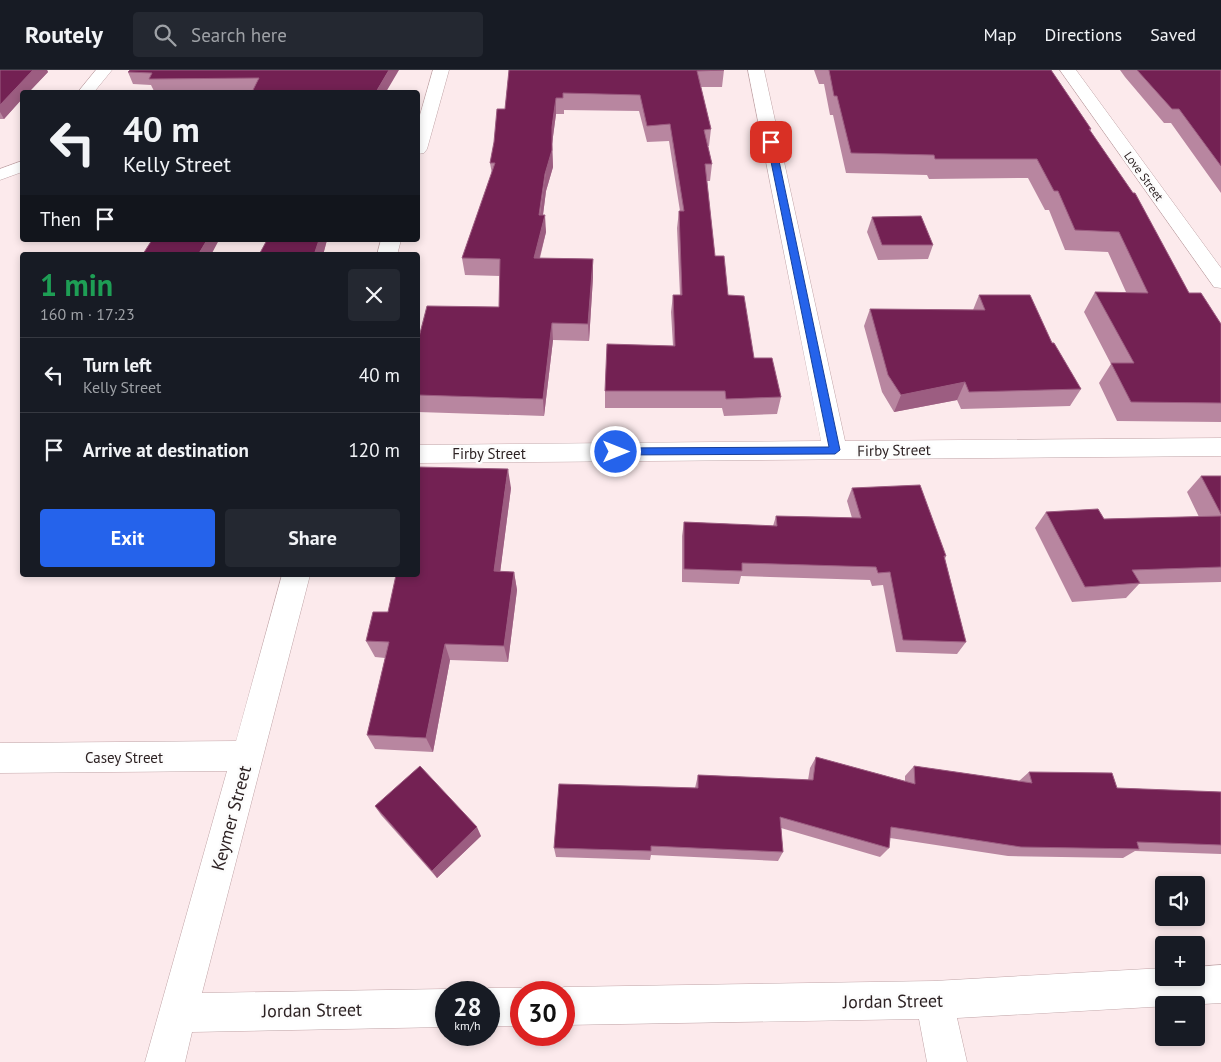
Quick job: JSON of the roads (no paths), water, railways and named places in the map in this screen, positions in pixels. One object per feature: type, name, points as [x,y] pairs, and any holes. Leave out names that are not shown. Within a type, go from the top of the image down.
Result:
[{"type":"street","points":[[88,90],[104,70]]},
{"type":"street","points":[[420,142],[441,70]]},
{"type":"street","points":[[756,70],[835,450]]},
{"type":"street","name":"Love Street","points":[[1068,70],[1221,282]]},
{"type":"street","points":[[0,175],[8,174],[20,167]]},
{"type":"street","name":"Firby Street","points":[[420,454],[1221,447]]},
{"type":"street","name":"Keymer Street","points":[[165,1062],[295,577]]},
{"type":"street","name":"Casey Street","points":[[0,758],[247,756]]},
{"type":"street","name":"Jordan Street","points":[[575,1006],[934,1000],[1221,984]]},
{"type":"street","points":[[934,1000],[947,1062]]},
{"type":"street","name":"Jordan Street","points":[[178,1013],[435,1008]]}]
